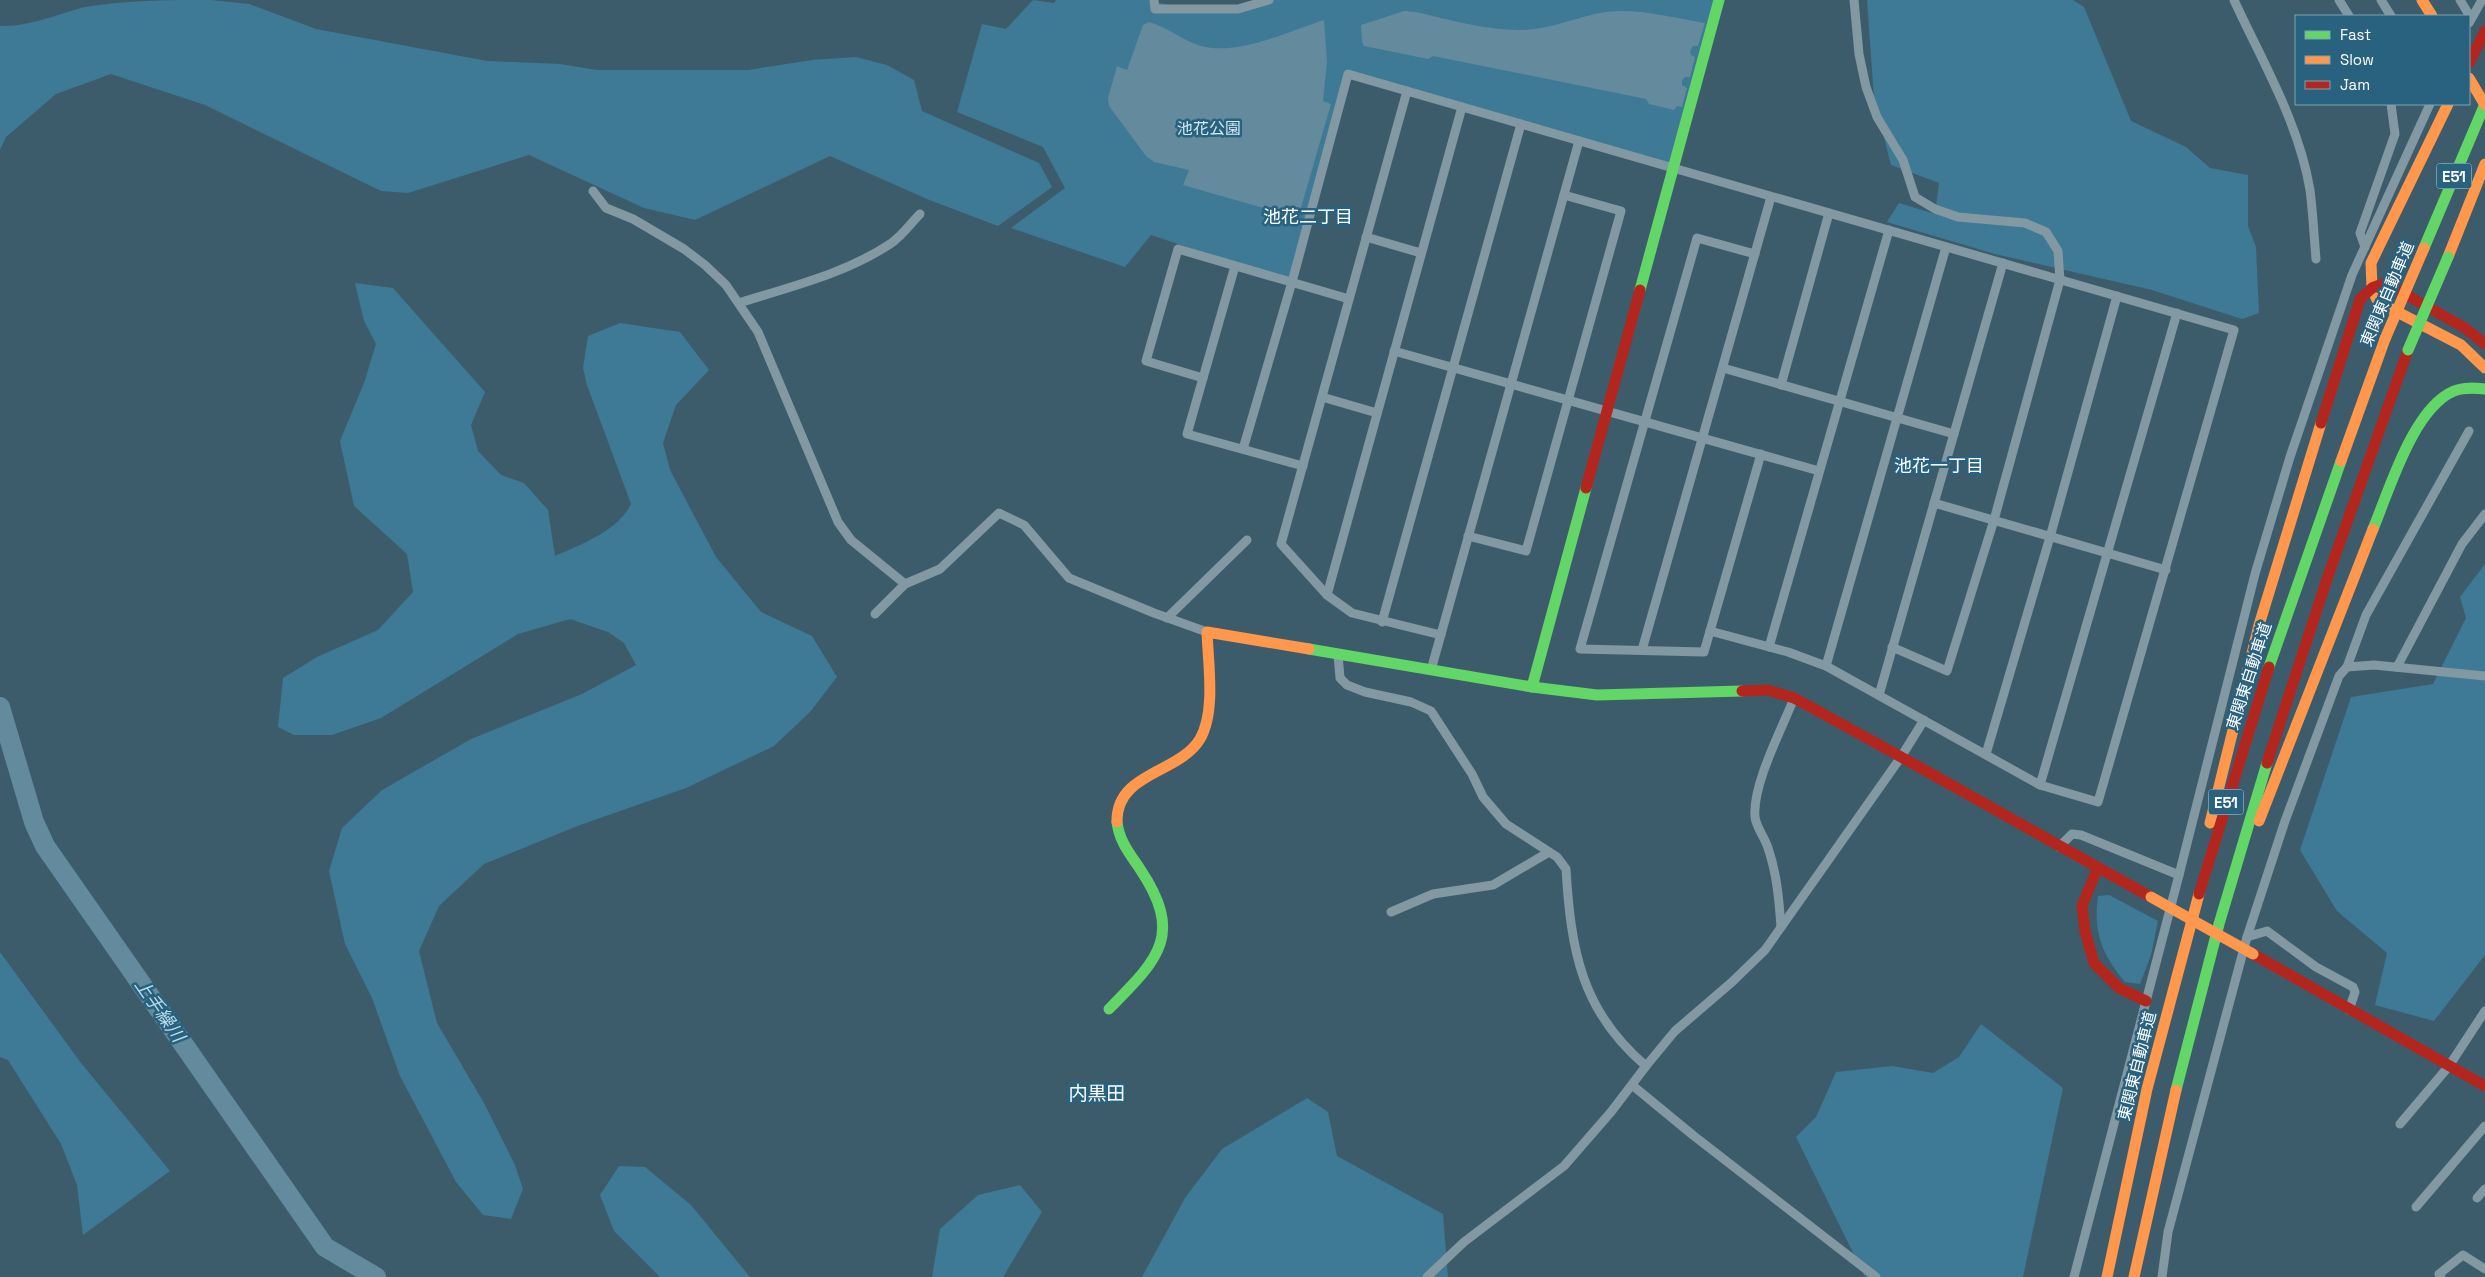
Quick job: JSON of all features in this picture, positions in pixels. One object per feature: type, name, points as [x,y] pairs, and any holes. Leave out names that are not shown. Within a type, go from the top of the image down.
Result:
[{"type":"main road","points":[[1532,688],[1675,169],[1719,0]]},
{"type":"main road","points":[[2422,0],[2431,15]]},
{"type":"main road","points":[[2470,61],[2485,31]]},
{"type":"main road","points":[[2470,80],[2485,105]]},
{"type":"main road","points":[[2448,105],[2371,263],[2372,288],[2378,302],[2461,345],[2485,368]]},
{"type":"main road","name":"東関東自動車道","points":[[2107,1277],[2147,1090],[2180,962],[2260,690],[2321,511],[2385,339],[2485,105]]},
{"type":"main road","name":"E51","points":[[2134,1277],[2173,1093],[2212,945],[2290,691],[2346,521],[2408,350],[2485,164]]},
{"type":"main road","points":[[2180,962],[2225,751],[2252,655],[2360,299],[2372,288],[2385,283],[2465,328],[2485,344]]},
{"type":"main road","points":[[2212,945],[2337,619],[2402,458],[2420,423],[2445,397],[2465,387],[2485,389]]},
{"type":"main road","points":[[1109,1009],[1154,960],[1162,941],[1163,928],[1158,902],[1149,880],[1124,845],[1117,829],[1118,812],[1122,796],[1135,782],[1161,770],[1186,754],[1199,738],[1206,720],[1208,702],[1207,632],[1532,688],[1597,695],[1768,690],[1794,698],[2253,954],[2485,1086]]},
{"type":"main road","points":[[2098,869],[2088,887],[2082,906],[2085,931],[2094,963],[2119,988],[2146,1001]]},
{"type":"street","points":[[1154,0],[1155,9],[1193,4],[1238,9],[1258,1],[1269,0]]},
{"type":"street","points":[[1854,0],[1859,54],[1866,87],[1877,117],[1903,160],[1915,196],[1935,209],[1958,217],[2025,223],[2046,232],[2058,251],[2060,280],[1994,520],[1947,671],[1892,647]]},
{"type":"street","points":[[2234,0],[2284,108],[2300,151],[2310,190],[2316,258]]},
{"type":"street","points":[[2338,0],[2348,15]]},
{"type":"street","points":[[2381,0],[2390,15]]},
{"type":"street","points":[[2460,0],[2467,15]]},
{"type":"street","points":[[2470,21],[2482,0]]},
{"type":"street","points":[[1242,450],[1292,282],[1348,74],[2234,330],[2098,802],[2040,784],[1826,666],[1710,631]]},
{"type":"street","points":[[1406,91],[1281,544],[1327,594],[1352,613],[1382,622],[1441,634]]},
{"type":"street","points":[[2365,247],[2360,233],[2395,134],[2391,105]]},
{"type":"street","points":[[2074,1277],[2255,574],[2290,457],[2352,275],[2430,105]]},
{"type":"street","points":[[1327,594],[1462,107]]},
{"type":"street","points":[[1382,622],[1521,124]]},
{"type":"street","points":[[1431,670],[1579,141]]},
{"type":"street","points":[[593,191],[606,208],[633,219],[705,265],[726,285],[758,332],[838,522],[851,540],[905,584]]},
{"type":"street","points":[[1468,536],[1526,550],[1569,400],[1620,211],[1564,195]]},
{"type":"street","points":[[1642,650],[1771,197]]},
{"type":"street","points":[[1781,385],[1829,213]]},
{"type":"street","points":[[739,303],[829,274],[869,257],[892,243],[920,214]]},
{"type":"street","points":[[1768,647],[1889,230]]},
{"type":"street","points":[[1366,238],[1422,253]]},
{"type":"street","points":[[1755,254],[1697,238],[1580,649],[1704,652],[1761,454]]},
{"type":"street","points":[[1826,666],[1946,247]]},
{"type":"street","points":[[1203,378],[1146,361],[1178,249],[1349,299]]},
{"type":"street","points":[[1879,695],[2003,263]]},
{"type":"street","points":[[1235,266],[1187,434],[1303,466]]},
{"type":"street","points":[[1986,754],[2050,537],[2117,296]]},
{"type":"street","points":[[2040,784],[2177,313]]},
{"type":"street","points":[[1394,351],[1820,470]]},
{"type":"street","points":[[1723,368],[1954,434]]},
{"type":"street","points":[[1322,397],[1377,413]]},
{"type":"street","points":[[2162,1277],[2170,1222],[2247,937],[2289,812],[2339,676],[2347,667],[2366,616],[2469,431]]},
{"type":"street","points":[[1934,503],[2166,570]]},
{"type":"street","points":[[875,614],[905,584],[940,569],[999,513],[1024,525],[1069,578],[1167,618],[1207,632]]},
{"type":"street","points":[[2397,667],[2462,544],[2485,514]]},
{"type":"street","points":[[1167,618],[1248,540]]},
{"type":"street","points":[[1338,655],[1340,678],[1347,685],[1365,692],[1411,702],[1431,711],[1472,774],[1483,797],[1506,824],[1557,857],[1566,869],[1570,919],[1576,959],[1601,1017],[1623,1046],[1646,1066]]},
{"type":"street","points":[[2347,667],[2374,665],[2485,676]]},
{"type":"street","points":[[1781,927],[1778,883],[1768,847],[1755,819],[1755,802],[1766,768],[1794,698]]},
{"type":"street","points":[[1427,1277],[1464,1242],[1564,1166],[1600,1126],[1646,1066],[1676,1031],[1765,950],[1901,757],[1924,720]]},
{"type":"street","points":[[2059,846],[2072,834],[2081,835],[2179,875]]},
{"type":"street","points":[[1391,912],[1433,894],[1493,885],[1549,852]]},
{"type":"street","points":[[2247,937],[2267,931],[2316,967],[2353,987],[2355,992],[2349,1010]]},
{"type":"street","points":[[2400,1124],[2449,1066],[2485,1011]]},
{"type":"street","points":[[1632,1085],[1694,1136],[1876,1277]]},
{"type":"street","points":[[2416,1207],[2485,1126]]},
{"type":"street","points":[[2477,1198],[2485,1190]]},
{"type":"street","points":[[2441,1277],[2439,1274],[2463,1255],[2485,1269]]},
{"type":"green space","points":[[211,0],[249,4],[316,29],[487,61],[560,64],[597,70],[748,70],[812,60],[856,57],[887,65],[914,80],[922,111],[1039,163],[1052,187],[998,226],[927,199],[830,156],[695,220],[644,208],[529,155],[408,193],[381,191],[205,105],[111,74],[56,94],[6,137],[0,150],[0,26],[33,22],[85,7],[116,3]]},
{"type":"green space","name":"池花公園","points":[[1033,0],[1054,3],[1056,0],[1154,0],[1154,2],[1193,9],[1238,9],[1269,0],[1719,0],[1675,169],[1349,74],[1292,282],[1151,235],[1125,267],[1011,228],[1065,188],[1043,147],[957,112],[982,24],[1006,29]]},
{"type":"green space","points":[[1867,0],[2073,0],[2084,7],[2131,121],[2186,147],[2210,168],[2248,175],[2248,226],[2256,247],[2259,313],[2242,319],[2152,290],[1995,254],[1887,222],[1899,203],[1935,214],[1939,183],[1891,165],[1874,98]]},
{"type":"green space","points":[[355,283],[393,288],[485,392],[471,425],[478,451],[501,475],[524,483],[548,510],[555,556],[598,536],[617,522],[631,504],[587,385],[583,368],[588,336],[620,323],[680,332],[709,370],[676,405],[663,443],[670,470],[716,557],[761,612],[812,636],[837,677],[810,712],[774,746],[686,788],[580,825],[484,864],[439,906],[419,951],[437,1023],[484,1103],[515,1165],[523,1189],[511,1219],[483,1215],[456,1182],[400,1076],[372,998],[345,944],[329,871],[342,828],[382,790],[471,739],[582,694],[636,665],[624,643],[608,632],[570,619],[518,634],[381,718],[332,735],[294,735],[278,727],[283,678],[317,657],[378,630],[413,592],[407,554],[354,506],[340,441],[364,383],[376,344],[364,321]]},
{"type":"green space","points":[[2485,564],[2485,955],[2434,1021],[2375,1005],[2387,953],[2337,911],[2300,850],[2351,697],[2433,684],[2466,618],[2460,597]]},
{"type":"green space","points":[[2109,895],[2158,921],[2151,955],[2140,984],[2125,982],[2110,962],[2101,942],[2097,921],[2098,896]]},
{"type":"green space","points":[[0,952],[81,1063],[170,1171],[83,1235],[77,1185],[61,1144],[8,1060],[0,1057]]},
{"type":"green space","points":[[1981,1024],[2063,1088],[2023,1277],[1865,1277],[1796,1137],[1816,1117],[1836,1072],[1892,1066],[1933,1073],[1959,1057]]},
{"type":"green space","points":[[1307,1098],[1328,1112],[1337,1156],[1443,1214],[1448,1277],[1142,1277],[1185,1198],[1222,1149]]},
{"type":"green space","points":[[619,1166],[645,1167],[691,1205],[750,1277],[660,1277],[614,1231],[600,1195]]},
{"type":"green space","points":[[1020,1185],[1042,1212],[1003,1277],[932,1277],[940,1229],[978,1195]]},
{"type":"shaded area","points":[[1404,11],[1507,30],[1543,28],[1595,14],[1618,11],[1643,12],[1705,23],[1698,46],[1693,46],[1690,51],[1691,55],[1695,57],[1690,77],[1685,77],[1682,80],[1682,85],[1687,88],[1682,107],[1677,106],[1674,110],[1649,104],[1646,99],[1433,56],[1428,59],[1364,46],[1361,25]]},
{"type":"shaded area","points":[[1324,20],[1327,62],[1323,101],[1331,104],[1298,218],[1183,185],[1189,170],[1154,162],[1146,156],[1109,106],[1108,98],[1117,66],[1127,70],[1143,25],[1149,22],[1163,27],[1194,44],[1215,48],[1231,48],[1263,41]]},
{"type":"waterway","name":"上手繰川","points":[[0,707],[34,822],[45,846],[325,1247],[376,1277]]},
{"type":"traffic: fast","points":[[1640,290],[1719,0]]},
{"type":"traffic: fast","points":[[2424,248],[2485,104]]},
{"type":"traffic: fast","points":[[2408,350],[2448,257]]},
{"type":"traffic: fast","points":[[2373,529],[2404,452],[2426,414],[2439,400],[2454,391],[2466,388],[2485,389]]},
{"type":"traffic: fast","points":[[2269,667],[2341,461]]},
{"type":"traffic: fast","points":[[1532,687],[1586,488]]},
{"type":"traffic: fast","points":[[1309,649],[1532,687],[1597,695],[1742,691]]},
{"type":"traffic: fast","points":[[2176,1090],[2219,924],[2267,763]]},
{"type":"traffic: fast","points":[[1109,1009],[1152,961],[1159,946],[1163,930],[1161,912],[1154,892],[1126,847],[1120,835],[1117,822]]},
{"type":"traffic: slow","points":[[2422,0],[2431,15]]},
{"type":"traffic: slow","points":[[2470,80],[2485,105]]},
{"type":"traffic: slow","points":[[2448,105],[2371,263],[2372,288],[2378,302],[2461,345],[2485,368]]},
{"type":"traffic: slow","points":[[2448,257],[2485,164]]},
{"type":"traffic: slow","points":[[2385,339],[2424,248]]},
{"type":"traffic: slow","points":[[2341,461],[2385,339]]},
{"type":"traffic: slow","points":[[2210,823],[2259,625],[2321,423]]},
{"type":"traffic: slow","points":[[2259,821],[2373,529]]},
{"type":"traffic: slow","points":[[1117,822],[1119,806],[1127,793],[1137,783],[1178,760],[1190,751],[1200,739],[1205,728],[1210,701],[1207,632],[1309,649]]},
{"type":"traffic: slow","points":[[2107,1277],[2147,1089],[2199,894]]},
{"type":"traffic: slow","points":[[2151,897],[2253,954]]},
{"type":"traffic: slow","points":[[2134,1277],[2176,1090]]},
{"type":"traffic: jam","points":[[2470,61],[2485,31]]},
{"type":"traffic: jam","points":[[2321,423],[2360,299],[2372,288],[2385,283],[2465,328],[2485,344]]},
{"type":"traffic: jam","points":[[1586,488],[1640,290]]},
{"type":"traffic: jam","points":[[2267,763],[2327,579],[2408,350]]},
{"type":"traffic: jam","points":[[2199,894],[2269,667]]},
{"type":"traffic: jam","points":[[1742,691],[1768,690],[1794,698],[2151,897]]},
{"type":"traffic: jam","points":[[2097,869],[2082,906],[2085,931],[2094,963],[2119,988],[2146,1001]]},
{"type":"traffic: jam","points":[[2253,954],[2485,1086]]},
{"type":"district","name":"池花二丁目","points":[[1308,216]]},
{"type":"district","name":"池花一丁目","points":[[1939,465]]},
{"type":"district","name":"内黒田","points":[[1097,1093]]}]
